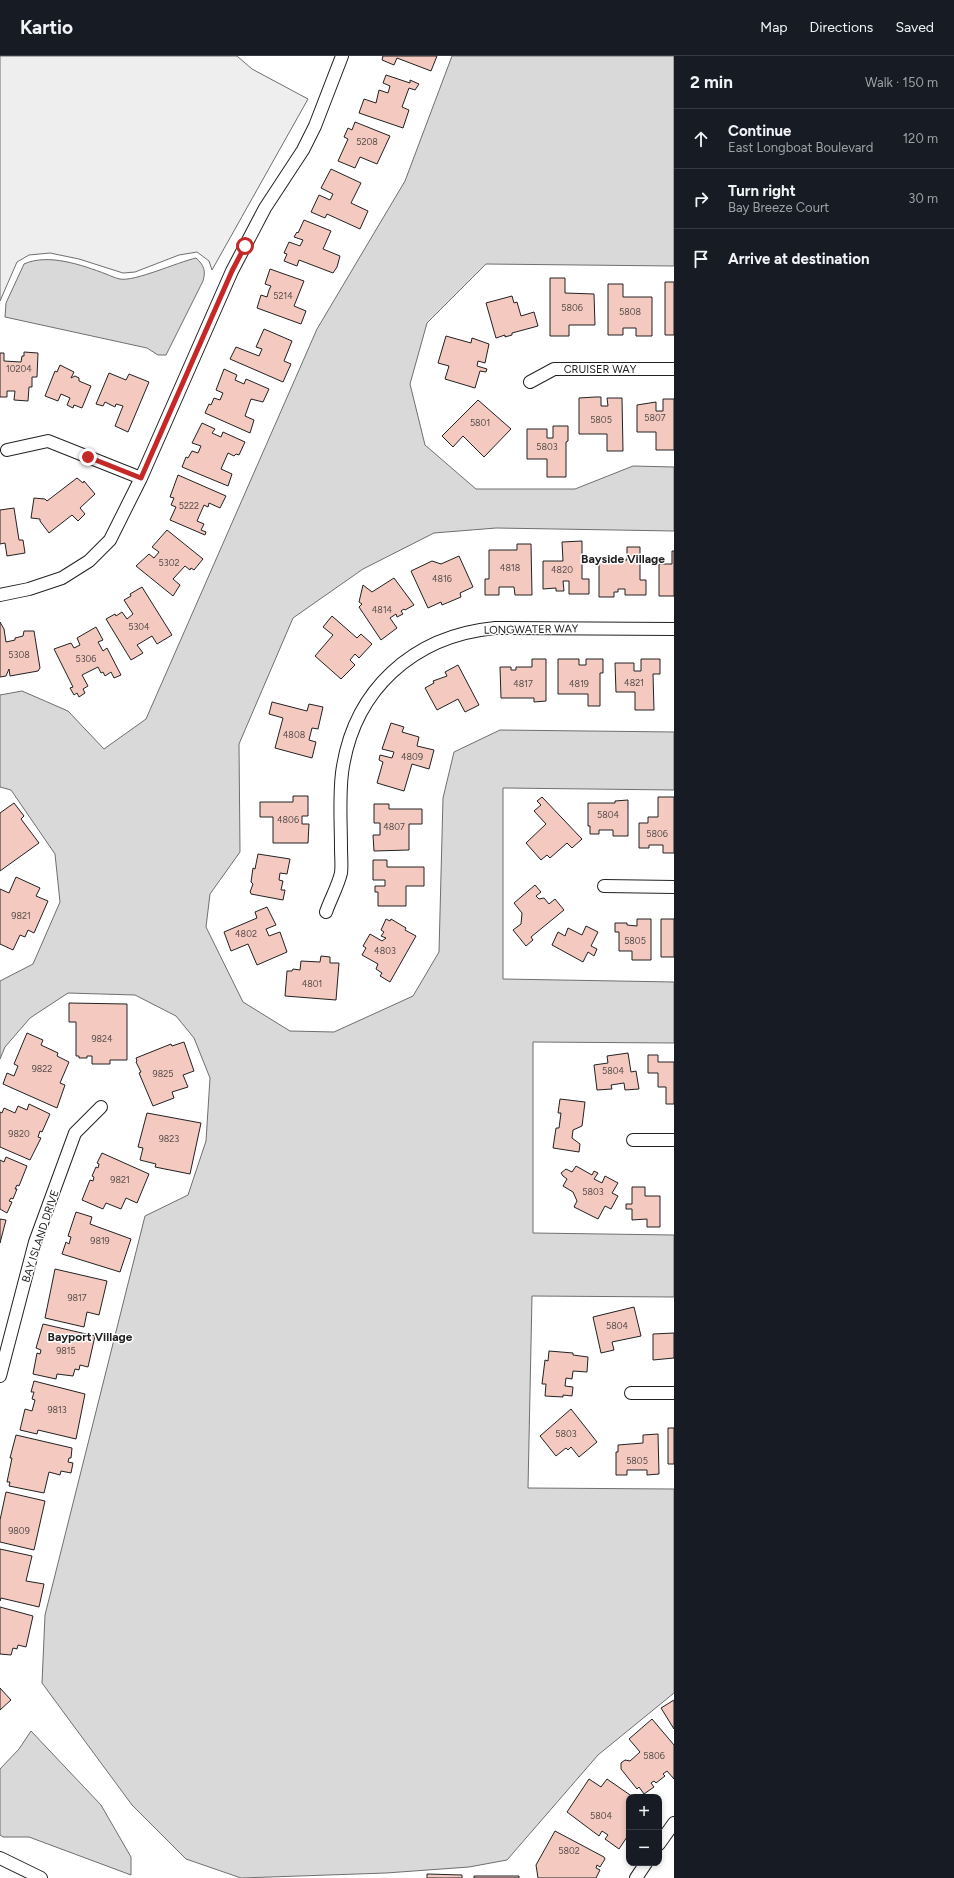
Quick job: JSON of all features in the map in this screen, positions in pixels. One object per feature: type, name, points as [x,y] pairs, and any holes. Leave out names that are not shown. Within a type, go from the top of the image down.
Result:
[{"type":"street","points":[[0,595],[29,590],[62,578],[89,561],[110,540],[141,478],[232,271],[265,208],[303,150],[326,100],[342,56]]},
{"type":"street","name":"CRUISER WAY","points":[[530,382],[554,369],[674,369]]},
{"type":"street","points":[[7,450],[48,441],[141,478]]},
{"type":"street","name":"LONGWATER WAY","points":[[326,912],[340,873],[342,775],[351,732],[371,695],[399,665],[432,645],[462,633],[480,629],[674,629]]},
{"type":"street","points":[[604,886],[674,887]]},
{"type":"street","name":"BAY ISLAND DRIVE","points":[[0,1376],[35,1242],[74,1133],[101,1107]]},
{"type":"street","points":[[633,1140],[674,1140]]},
{"type":"street","points":[[631,1393],[674,1393]]},
{"type":"street","points":[[662,1840],[674,1823]]},
{"type":"street","points":[[0,1858],[41,1878]]},
{"type":"street","points":[[636,1878],[644,1866]]},
{"type":"shaded area","points":[[0,56],[237,56],[252,69],[308,99],[212,270],[209,261],[197,252],[179,255],[135,272],[123,273],[79,259],[50,253],[29,255],[17,262],[0,301]]},
{"type":"shaded area","points":[[452,56],[674,56],[674,266],[486,264],[427,323],[410,384],[425,445],[476,489],[575,489],[633,466],[674,467],[674,531],[496,528],[434,533],[363,569],[293,618],[239,744],[240,852],[210,894],[206,927],[243,1002],[290,1031],[334,1032],[413,996],[439,952],[443,798],[454,752],[500,730],[674,732],[674,790],[503,788],[503,979],[674,982],[674,1043],[533,1042],[533,1233],[674,1235],[674,1297],[532,1296],[528,1488],[674,1489],[674,1693],[598,1755],[507,1860],[469,1867],[386,1873],[241,1878],[186,1859],[132,1805],[42,1683],[45,1615],[145,1216],[188,1195],[206,1141],[210,1078],[194,1038],[176,1016],[135,995],[68,993],[30,1018],[5,1047],[0,1059],[0,981],[33,964],[60,902],[55,854],[11,790],[0,787],[0,695],[22,691],[68,711],[104,749],[146,719],[317,329],[405,181]]},
{"type":"shaded area","points":[[196,258],[204,268],[203,281],[166,355],[158,355],[147,348],[5,317],[6,303],[24,264],[33,261],[54,260],[76,264],[116,278],[127,279],[145,275]]},
{"type":"shaded area","points":[[31,1731],[101,1805],[131,1857],[131,1875],[29,1837],[3,1837],[0,1835],[0,1769],[19,1749]]},
{"type":"building","points":[[383,56],[437,56],[431,71],[397,58],[394,65],[382,60]]},
{"type":"building","points":[[386,75],[410,83],[410,80],[419,84],[415,90],[409,88],[402,107],[409,110],[403,128],[359,113],[364,99],[376,103],[379,90],[388,93],[390,86],[383,83]]},
{"type":"building","points":[[355,122],[390,136],[377,164],[360,157],[355,168],[338,161],[348,139],[344,137],[348,128],[352,130]]},
{"type":"building","points":[[331,169],[361,183],[351,203],[368,211],[360,229],[327,214],[325,218],[311,212],[319,195],[330,200],[333,194],[321,188]]},
{"type":"building","points":[[304,220],[331,231],[323,249],[340,256],[337,267],[333,273],[299,260],[297,266],[284,261],[287,254],[284,253],[289,242],[300,246],[303,240],[294,237],[297,232],[298,233]]},
{"type":"building","points":[[270,269],[304,281],[294,306],[306,311],[301,324],[257,308],[261,295],[267,297],[271,286],[265,284]]},
{"type":"building","points":[[550,278],[565,278],[565,293],[594,294],[595,325],[569,325],[569,336],[550,336]]},
{"type":"building","points":[[665,282],[674,282],[674,335],[665,335]]},
{"type":"building","points":[[608,284],[623,284],[623,297],[652,297],[652,336],[636,336],[636,328],[623,328],[623,335],[608,335]]},
{"type":"building","points":[[512,296],[514,303],[517,302],[521,316],[534,312],[538,326],[512,333],[512,335],[505,337],[505,335],[496,338],[486,303]]},
{"type":"building","points":[[264,329],[292,341],[284,361],[291,364],[283,382],[230,359],[236,347],[259,356],[262,349],[256,347]]},
{"type":"building","points":[[446,336],[471,343],[472,338],[489,344],[485,363],[478,361],[477,366],[487,369],[486,372],[480,371],[475,388],[445,379],[449,366],[438,363]]},
{"type":"building","points":[[24,352],[38,353],[37,377],[32,377],[32,387],[29,387],[28,401],[14,400],[15,391],[7,391],[7,397],[0,397],[0,353],[4,353],[4,361],[21,362]]},
{"type":"building","points":[[60,365],[74,372],[71,378],[75,376],[79,378],[79,381],[91,386],[82,408],[74,405],[73,408],[67,405],[70,398],[61,394],[58,401],[45,396],[55,371],[57,372]]},
{"type":"building","points":[[224,369],[237,375],[235,380],[244,384],[246,379],[269,389],[263,402],[251,399],[245,416],[254,420],[250,433],[205,413],[209,404],[211,405],[214,398],[220,400],[223,393],[216,390]]},
{"type":"building","points":[[109,373],[126,380],[129,374],[149,382],[128,432],[115,426],[123,406],[116,404],[115,407],[105,402],[103,406],[96,404]]},
{"type":"building","points":[[601,397],[601,406],[608,406],[607,398],[622,398],[623,451],[607,451],[607,434],[579,434],[579,398]]},
{"type":"building","points":[[663,399],[674,399],[674,450],[656,450],[656,432],[637,432],[637,405],[656,402],[656,411],[663,411]]},
{"type":"building","points":[[478,400],[511,429],[484,457],[463,436],[453,447],[442,436]]},
{"type":"building","points":[[202,423],[215,429],[212,433],[221,437],[223,432],[245,442],[239,455],[236,454],[234,456],[228,453],[221,469],[232,474],[228,486],[182,467],[186,457],[188,458],[192,451],[198,453],[201,446],[192,443]]},
{"type":"building","points":[[553,426],[568,426],[568,441],[566,442],[566,477],[547,477],[547,459],[527,459],[527,429],[547,429],[547,438],[553,438]]},
{"type":"building","points":[[178,475],[226,496],[220,508],[209,503],[208,507],[204,505],[197,521],[204,524],[201,530],[206,532],[205,535],[170,520],[176,507],[171,505],[174,498],[170,497]]},
{"type":"building","points":[[77,478],[83,483],[84,481],[95,494],[80,508],[85,514],[78,521],[72,515],[49,533],[40,519],[31,518],[34,498],[45,499],[47,501]]},
{"type":"building","points":[[14,508],[19,540],[23,540],[25,553],[7,556],[5,543],[0,544],[0,510]]},
{"type":"building","points":[[167,530],[203,559],[194,570],[191,568],[190,570],[185,566],[173,579],[180,585],[173,596],[136,566],[149,554],[154,558],[159,552],[152,547]]},
{"type":"building","points":[[582,541],[582,579],[589,579],[589,594],[569,594],[569,581],[563,581],[564,591],[556,591],[556,588],[543,589],[543,561],[563,561],[562,542]]},
{"type":"building","points":[[517,544],[531,544],[532,595],[515,595],[514,587],[499,587],[499,595],[485,595],[485,579],[489,579],[489,550],[517,550]]},
{"type":"building","points":[[627,547],[640,547],[640,580],[646,580],[646,595],[625,595],[625,589],[618,589],[618,592],[614,592],[614,597],[599,597],[599,560],[627,560]]},
{"type":"building","points":[[672,551],[674,551],[674,596],[659,596],[659,564],[672,564]]},
{"type":"building","points":[[459,556],[473,587],[460,593],[461,597],[442,605],[441,602],[428,608],[411,571],[432,561],[441,564]]},
{"type":"building","points":[[394,578],[414,605],[401,611],[403,614],[397,617],[396,614],[390,618],[397,628],[381,640],[359,607],[362,604],[359,602],[363,585],[372,592]]},
{"type":"building","points":[[142,587],[172,635],[157,644],[152,636],[137,645],[143,653],[131,660],[106,619],[115,614],[116,616],[122,612],[127,619],[133,614],[124,600],[131,596],[130,594]]},
{"type":"building","points":[[332,616],[357,638],[361,634],[372,644],[359,658],[355,654],[350,660],[355,665],[341,679],[315,656],[333,635],[323,627]]},
{"type":"building","points":[[0,622],[4,629],[6,642],[23,636],[24,631],[34,631],[40,668],[38,671],[10,676],[9,669],[6,676],[0,677]]},
{"type":"building","points":[[96,627],[103,640],[98,642],[103,651],[107,648],[121,675],[114,678],[111,672],[105,676],[103,672],[101,673],[98,667],[82,675],[88,686],[83,689],[85,693],[79,697],[77,693],[74,695],[70,688],[73,687],[54,649],[71,643],[74,648],[80,645],[77,638]]},
{"type":"building","points":[[532,659],[546,659],[546,701],[534,702],[534,698],[501,698],[500,667],[511,667],[511,670],[516,670],[516,667],[532,667]]},
{"type":"building","points":[[558,659],[579,659],[579,665],[586,665],[586,659],[603,659],[603,673],[600,673],[600,706],[588,706],[588,694],[558,694]]},
{"type":"building","points":[[641,659],[660,659],[660,674],[653,674],[654,710],[635,710],[635,692],[616,692],[615,663],[634,663],[634,671],[641,671]]},
{"type":"building","points":[[458,665],[479,705],[465,712],[458,699],[437,710],[425,688],[434,683],[433,681],[447,676],[445,672]]},
{"type":"building","points":[[272,702],[307,711],[309,704],[323,707],[318,729],[312,728],[309,740],[316,742],[312,758],[275,748],[283,718],[269,714]]},
{"type":"building","points":[[391,723],[404,727],[402,732],[419,737],[417,746],[434,750],[429,769],[412,764],[404,791],[377,783],[383,762],[379,760],[380,755],[392,758],[394,752],[382,749]]},
{"type":"building","points":[[293,796],[308,796],[308,816],[302,816],[302,824],[309,824],[308,843],[273,843],[273,817],[260,817],[260,802],[293,802]]},
{"type":"building","points":[[542,797],[582,839],[572,848],[567,843],[550,858],[547,855],[541,860],[526,843],[546,824],[534,811],[541,805],[537,801]]},
{"type":"building","points":[[658,797],[674,797],[674,853],[663,853],[663,845],[649,845],[649,848],[639,848],[639,823],[648,823],[648,817],[658,817]]},
{"type":"building","points":[[628,800],[628,836],[613,836],[613,830],[599,830],[599,834],[590,834],[590,826],[588,826],[588,803],[615,803],[615,801]]},
{"type":"building","points":[[14,803],[24,816],[21,819],[39,843],[0,871],[0,813]]},
{"type":"building","points":[[374,804],[389,804],[389,809],[422,809],[422,824],[409,824],[409,850],[374,851],[373,835],[380,835],[380,823],[374,823]]},
{"type":"building","points":[[258,854],[290,859],[287,874],[280,873],[279,880],[283,881],[281,890],[285,890],[283,900],[251,894],[250,892],[253,884],[251,882],[253,868],[255,869]]},
{"type":"building","points":[[373,860],[387,860],[387,867],[424,867],[424,886],[406,886],[406,906],[378,906],[378,892],[375,892],[375,886],[385,886],[385,880],[373,880]]},
{"type":"building","points":[[16,877],[40,888],[36,896],[48,901],[34,933],[28,930],[25,937],[20,935],[13,950],[0,944],[0,889],[9,893]]},
{"type":"building","points":[[535,885],[541,892],[536,896],[539,899],[544,898],[549,904],[555,899],[564,910],[531,937],[533,940],[526,946],[513,930],[521,924],[522,913],[514,903]]},
{"type":"building","points":[[267,907],[276,925],[266,929],[269,936],[280,932],[287,952],[257,965],[248,944],[231,951],[224,932],[257,918],[255,912]]},
{"type":"building","points":[[386,919],[390,921],[391,919],[406,928],[405,930],[416,936],[390,982],[380,976],[382,973],[376,969],[378,964],[362,955],[366,948],[363,946],[370,934],[382,941],[386,938],[381,936],[384,932],[381,930]]},
{"type":"building","points":[[637,919],[651,919],[651,960],[632,960],[632,951],[619,951],[619,932],[615,932],[615,923],[627,923],[627,925],[637,926]]},
{"type":"building","points":[[661,919],[674,919],[674,957],[661,957]]},
{"type":"building","points":[[586,926],[598,932],[591,946],[597,949],[594,956],[588,952],[583,962],[552,945],[558,932],[565,936],[568,928],[582,935]]},
{"type":"building","points":[[321,956],[330,957],[330,963],[339,963],[336,1000],[285,996],[287,971],[292,971],[293,969],[300,970],[301,961],[320,962]]},
{"type":"building","points":[[69,1003],[127,1004],[127,1060],[110,1060],[110,1064],[92,1064],[92,1056],[87,1056],[87,1058],[79,1058],[79,1056],[76,1056],[76,1022],[69,1022]]},
{"type":"building","points":[[27,1033],[43,1040],[41,1045],[58,1053],[57,1056],[69,1062],[60,1083],[65,1085],[57,1108],[3,1084],[7,1073],[14,1076],[18,1066],[14,1064]]},
{"type":"building","points":[[184,1042],[194,1071],[183,1075],[188,1087],[172,1092],[174,1098],[153,1106],[139,1073],[141,1072],[136,1062],[136,1058],[171,1044],[172,1046]]},
{"type":"building","points":[[628,1053],[631,1072],[636,1071],[639,1089],[625,1090],[624,1083],[611,1085],[612,1089],[597,1090],[594,1065],[608,1063],[607,1056]]},
{"type":"building","points":[[648,1055],[658,1055],[658,1062],[674,1062],[674,1104],[666,1104],[666,1087],[658,1087],[658,1073],[648,1073]]},
{"type":"building","points":[[560,1099],[585,1102],[582,1126],[573,1130],[572,1138],[580,1144],[579,1152],[553,1148],[556,1128],[559,1128],[561,1113],[558,1113]]},
{"type":"building","points":[[29,1104],[50,1114],[42,1132],[40,1131],[38,1137],[41,1138],[30,1160],[0,1147],[0,1112],[2,1113],[4,1108],[15,1113],[18,1106],[27,1110]]},
{"type":"building","points":[[147,1113],[201,1123],[190,1174],[155,1167],[156,1164],[140,1160],[143,1148],[138,1147]]},
{"type":"building","points":[[102,1153],[149,1174],[137,1203],[126,1198],[121,1209],[106,1203],[103,1209],[82,1200],[90,1180],[93,1181],[94,1177],[92,1176],[96,1167],[98,1168],[99,1164],[97,1163]]},
{"type":"building","points":[[6,1157],[27,1166],[19,1186],[17,1185],[15,1189],[17,1189],[13,1199],[11,1198],[9,1201],[12,1202],[7,1213],[0,1209],[0,1160],[4,1162]]},
{"type":"building","points":[[576,1166],[592,1175],[594,1171],[598,1173],[594,1179],[602,1183],[605,1176],[618,1183],[612,1193],[618,1196],[611,1209],[605,1206],[598,1219],[574,1207],[577,1201],[573,1192],[563,1186],[567,1179],[561,1173],[566,1169],[572,1172]]},
{"type":"building","points":[[632,1187],[645,1187],[645,1196],[660,1196],[660,1227],[647,1227],[647,1219],[632,1220],[632,1209],[626,1209],[626,1204],[632,1204]]},
{"type":"building","points":[[76,1212],[92,1217],[90,1224],[131,1239],[120,1272],[62,1254],[66,1242],[69,1244],[71,1237],[68,1236]]},
{"type":"building","points":[[0,1219],[6,1220],[0,1243]]},
{"type":"building","points":[[55,1269],[107,1281],[99,1315],[87,1312],[84,1327],[45,1318]]},
{"type":"building","points":[[634,1307],[641,1336],[612,1342],[614,1350],[601,1353],[593,1317]]},
{"type":"building","points":[[43,1324],[95,1336],[88,1367],[80,1365],[79,1370],[75,1369],[73,1376],[57,1374],[56,1379],[33,1374],[37,1353],[40,1354],[41,1350],[36,1348]]},
{"type":"building","points":[[674,1333],[674,1358],[653,1360],[653,1334]]},
{"type":"building","points":[[549,1351],[573,1353],[573,1355],[588,1357],[587,1372],[573,1371],[572,1379],[566,1378],[565,1386],[573,1387],[572,1396],[545,1396],[546,1384],[542,1384],[545,1360],[548,1361]]},
{"type":"building","points":[[34,1381],[85,1394],[76,1439],[38,1430],[37,1434],[20,1430],[25,1409],[32,1411],[35,1400],[32,1399],[34,1392],[31,1392]]},
{"type":"building","points":[[571,1409],[597,1442],[579,1457],[571,1447],[568,1450],[566,1448],[556,1456],[540,1436]]},
{"type":"building","points":[[668,1428],[674,1428],[674,1464],[668,1464]]},
{"type":"building","points":[[658,1434],[659,1474],[647,1475],[647,1470],[627,1470],[627,1475],[616,1475],[616,1452],[618,1452],[618,1445],[643,1443],[643,1435]]},
{"type":"building","points":[[16,1435],[72,1448],[71,1458],[69,1458],[68,1462],[73,1463],[71,1473],[61,1471],[60,1475],[49,1472],[44,1493],[9,1486],[10,1482],[7,1482],[12,1458],[10,1458]]},
{"type":"building","points":[[6,1492],[45,1501],[34,1550],[0,1542],[0,1520]]},
{"type":"building","points":[[0,1549],[32,1556],[26,1581],[44,1584],[39,1607],[1,1598],[0,1601]]},
{"type":"building","points":[[0,1607],[33,1616],[26,1647],[18,1645],[17,1649],[13,1648],[11,1655],[0,1654]]},
{"type":"building","points":[[0,1688],[11,1700],[0,1710]]},
{"type":"building","points":[[674,1700],[674,1729],[661,1708]]},
{"type":"building","points":[[652,1719],[674,1745],[674,1779],[667,1771],[663,1774],[665,1776],[656,1783],[654,1781],[651,1783],[654,1787],[644,1794],[639,1787],[637,1789],[621,1769],[621,1763],[625,1760],[630,1761],[640,1752],[629,1739]]},
{"type":"building","points":[[589,1779],[601,1787],[607,1779],[629,1794],[626,1794],[626,1838],[619,1849],[605,1839],[608,1835],[602,1831],[599,1836],[567,1812]]},
{"type":"building","points":[[555,1831],[604,1857],[605,1859],[600,1867],[597,1865],[596,1868],[600,1870],[596,1878],[538,1878],[536,1865]]},
{"type":"building","points":[[427,1874],[462,1875],[462,1878],[427,1878]]},
{"type":"building","points":[[474,1876],[519,1876],[519,1878],[474,1878]]},
{"type":"district","name":"Bayside Village","points":[[623,559]]},
{"type":"district","name":"Bayport Village","points":[[90,1337]]},
{"type":"route","points":[[88,457],[141,478],[232,271],[245,246]]}]
